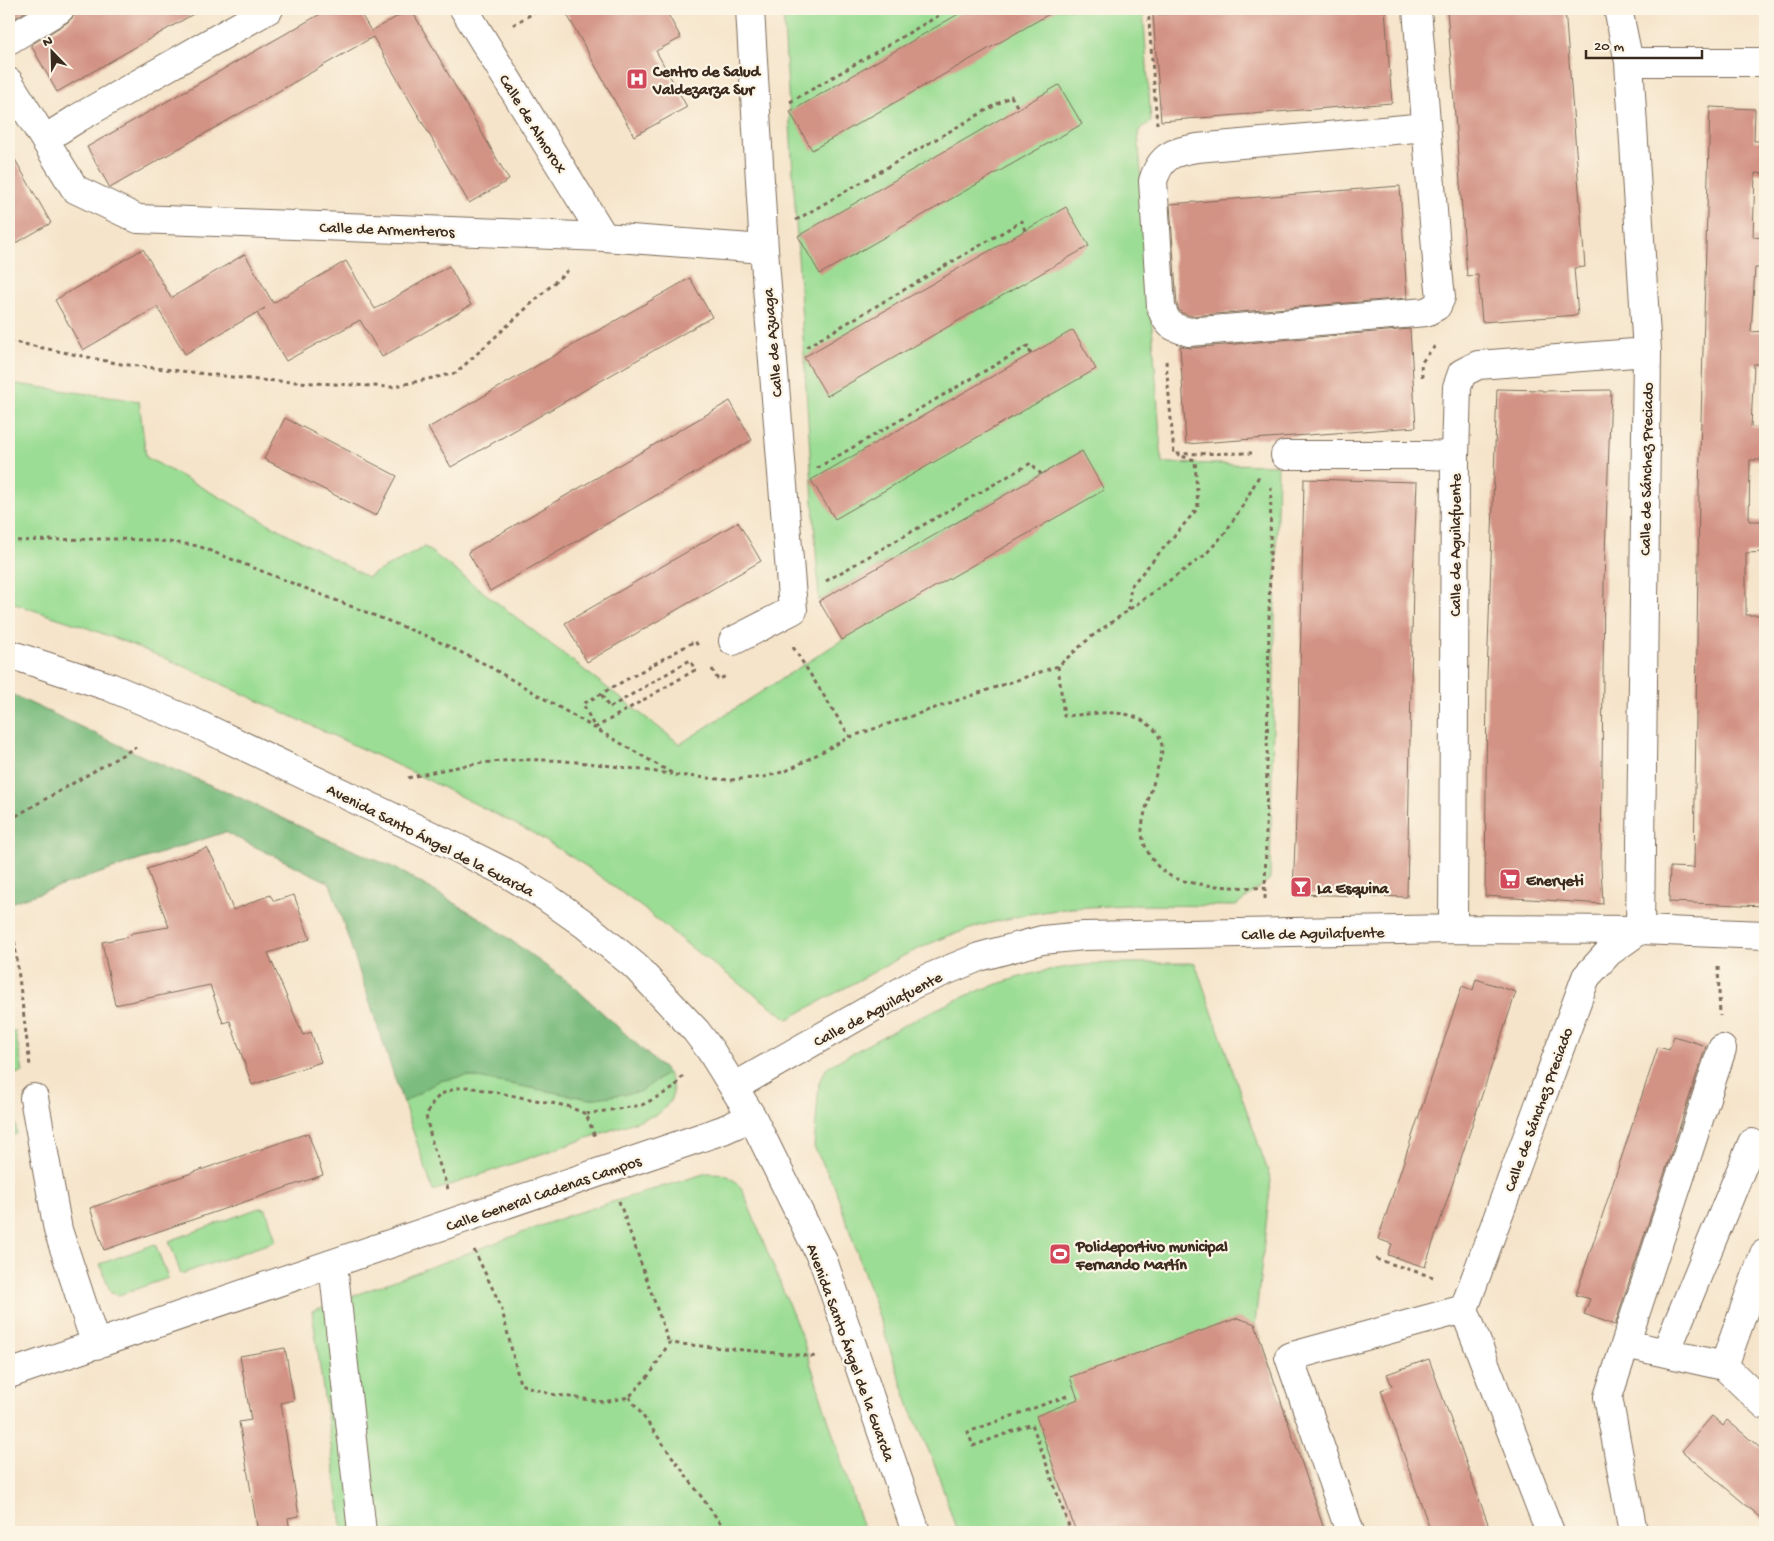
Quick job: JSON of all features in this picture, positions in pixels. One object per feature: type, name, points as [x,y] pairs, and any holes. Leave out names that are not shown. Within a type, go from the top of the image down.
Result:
[{"type":"street","points":[[9,40],[60,9]]},
{"type":"street","points":[[45,139],[78,118],[269,9]]},
{"type":"street","name":"Calle de Almorox","points":[[464,9],[604,237]]},
{"type":"street","name":"Calle de Azuaga","points":[[750,9],[758,121],[763,244],[784,487],[784,610]]},
{"type":"street","points":[[1417,9],[1441,297],[1437,306],[1426,312],[1189,332],[1177,329],[1166,320],[1161,306],[1153,181],[1157,169],[1168,157],[1177,151],[1197,148],[1426,127]]},
{"type":"street","name":"Calle de Sánchez Preciado","points":[[1464,1310],[1586,977],[1608,952],[1640,930],[1646,352],[1630,62],[1618,9]]},
{"type":"street","points":[[1630,62],[1765,62]]},
{"type":"street","name":"Calle de Armenteros","points":[[9,82],[75,189],[138,219],[763,244]]},
{"type":"street","name":"Calle de Aguilafuente","points":[[734,1087],[914,984],[979,957],[1042,940],[1084,936],[1453,930],[1454,456],[1457,387],[1462,373],[1478,365],[1646,352]]},
{"type":"street","name":"Calle de Aguilafuente","points":[[1278,454],[1454,456]]},
{"type":"street","points":[[733,641],[784,610]]},
{"type":"street","name":"Avenida Santo Ángel de la Guarda","points":[[9,654],[110,687],[193,722],[505,872],[546,897],[584,924],[636,966],[696,1031],[711,1051],[752,1117],[824,1263],[916,1532]]},
{"type":"street","points":[[1453,930],[1640,930],[1765,935]]},
{"type":"street","points":[[1633,1532],[1608,1397],[1722,1049]]},
{"type":"street","points":[[34,1098],[58,1230],[96,1345]]},
{"type":"street","name":"Calle General Cadenas Campos","points":[[9,1374],[723,1130],[752,1117]]},
{"type":"street","points":[[1666,1352],[1752,1143]]},
{"type":"street","points":[[1724,1366],[1764,1254]]},
{"type":"street","points":[[333,1264],[362,1532]]},
{"type":"street","points":[[1350,1532],[1289,1357],[1464,1310],[1550,1532]]},
{"type":"street","points":[[1626,1344],[1724,1366],[1765,1405]]},
{"type":"path","points":[[758,121],[950,9]]},
{"type":"path","points":[[1148,9],[1157,125]]},
{"type":"path","points":[[763,244],[1011,96],[1018,108]]},
{"type":"path","points":[[773,366],[1022,221],[1025,231]]},
{"type":"path","points":[[9,341],[121,364],[258,380],[391,388],[456,373],[604,237]]},
{"type":"path","points":[[784,487],[1028,346],[1032,354]]},
{"type":"path","points":[[1166,357],[1174,454]]},
{"type":"path","points":[[1174,454],[1278,454]]},
{"type":"path","points":[[1128,611],[1131,586],[1198,508],[1195,460],[1174,454]]},
{"type":"path","points":[[408,778],[448,767],[503,761],[560,761],[730,780],[764,777],[786,771],[850,737],[1058,666],[1091,637],[1205,555],[1225,534],[1278,454]]},
{"type":"path","points":[[1265,904],[1278,454]]},
{"type":"path","points":[[850,737],[784,610],[1031,463],[1041,474]]},
{"type":"path","points":[[9,541],[113,539],[170,541],[198,546],[429,637],[485,664],[675,774]]},
{"type":"path","points":[[595,728],[583,704],[695,641],[700,649]]},
{"type":"path","points":[[595,728],[695,670],[690,660],[608,708],[602,695]]},
{"type":"path","points":[[709,665],[718,680],[734,671]]},
{"type":"path","points":[[1058,666],[1064,716],[1128,715],[1146,722],[1157,733],[1162,747],[1142,830],[1146,848],[1155,864],[1167,874],[1182,880],[1231,887],[1264,888]]},
{"type":"path","points":[[9,820],[136,747]]},
{"type":"path","points":[[9,910],[34,1098]]},
{"type":"path","points":[[1718,966],[1722,1049]]},
{"type":"path","points":[[449,1192],[433,1146],[426,1116],[433,1102],[441,1094],[457,1088],[468,1088],[567,1106],[586,1114],[642,1105],[674,1088],[687,1069]]},
{"type":"path","points":[[586,1114],[608,1169],[669,1343]]},
{"type":"path","points":[[472,1245],[501,1306],[520,1384],[550,1394],[604,1402],[629,1397],[651,1373],[669,1343]]},
{"type":"path","points":[[1376,1259],[1433,1277]]},
{"type":"path","points":[[669,1343],[857,1360]]},
{"type":"path","points":[[1067,1396],[968,1432],[973,1446],[1032,1424],[1071,1532]]},
{"type":"path","points":[[629,1397],[726,1532]]},
{"type":"green space","points":[[783,9],[1143,9],[1151,122],[1142,127],[1138,133],[1162,463],[1278,465],[1270,879],[1236,906],[1125,905],[1071,908],[1029,914],[986,924],[945,937],[905,955],[788,1019],[693,949],[644,909],[586,866],[533,833],[414,773],[181,665],[82,626],[9,602],[9,383],[139,401],[146,457],[367,577],[425,547],[680,744],[842,640],[1082,451],[819,601]]},
{"type":"green space","points":[[9,693],[153,761],[236,796],[320,836],[397,869],[483,920],[571,984],[668,1073],[639,1092],[589,1099],[467,1076],[439,1081],[403,1103],[330,883],[225,832],[9,903]]},
{"type":"green space","points":[[9,702],[36,711],[236,796],[320,836],[397,869],[483,920],[571,985],[668,1073],[673,1091],[671,1100],[658,1114],[433,1191],[330,883],[225,832],[9,903]]},
{"type":"green space","name":"Polideportivo municipal Fernando Martín","points":[[1109,963],[1195,963],[1271,1180],[1255,1324],[1325,1532],[957,1532],[935,1465],[910,1408],[834,1185],[814,1147],[819,1083],[827,1067],[907,1023],[962,997],[1019,977],[1049,970]]},
{"type":"green space","points":[[15,1031],[23,1072],[9,1075],[9,1032]]},
{"type":"green space","points":[[9,1089],[17,1134],[9,1136]]},
{"type":"green space","points":[[707,1173],[727,1176],[742,1189],[803,1340],[864,1532],[343,1532],[312,1311],[570,1215]]},
{"type":"green space","points":[[259,1208],[266,1209],[276,1241],[181,1274],[169,1241]]},
{"type":"green space","points":[[155,1244],[168,1278],[119,1295],[111,1293],[100,1264]]},
{"type":"building","points":[[10,9],[30,9],[15,18]]},
{"type":"building","points":[[76,9],[202,9],[57,92],[31,45],[68,22],[74,16]]},
{"type":"building","points":[[329,9],[358,9],[371,31],[411,9],[509,180],[469,203],[373,37],[110,188],[87,147]]},
{"type":"building","name":"Centro de Salud Valdezarza Sur","points":[[564,9],[665,9],[681,38],[656,51],[687,107],[634,136]]},
{"type":"building","points":[[967,9],[1058,9],[812,150],[790,112]]},
{"type":"building","points":[[1227,9],[1385,9],[1392,103],[1161,121],[1153,15]]},
{"type":"building","points":[[1447,9],[1565,9],[1585,267],[1574,268],[1578,315],[1482,322],[1478,275],[1467,276]]},
{"type":"building","points":[[1059,85],[1082,124],[820,274],[798,236]]},
{"type":"building","points":[[1710,107],[1755,109],[1754,141],[1765,141],[1765,174],[1755,173],[1753,237],[1765,238],[1765,268],[1755,268],[1751,332],[1765,331],[1765,364],[1754,364],[1751,427],[1765,426],[1765,460],[1750,460],[1749,521],[1765,521],[1765,552],[1746,553],[1746,615],[1765,615],[1765,906],[1669,902],[1670,867],[1694,868],[1699,490]]},
{"type":"building","points":[[9,149],[51,223],[9,247]]},
{"type":"building","points":[[1400,186],[1407,298],[1191,316],[1179,310],[1177,305],[1170,204]]},
{"type":"building","points":[[1066,207],[1089,246],[827,396],[804,357]]},
{"type":"building","points":[[143,249],[171,298],[245,254],[273,303],[346,261],[375,309],[449,266],[471,305],[382,357],[360,320],[286,361],[257,313],[265,308],[185,354],[157,307],[83,350],[55,300]]},
{"type":"building","points":[[690,278],[712,317],[451,467],[428,428]]},
{"type":"building","points":[[1410,329],[1416,427],[1186,444],[1180,346],[1190,348]]},
{"type":"building","points":[[1073,330],[1096,369],[835,519],[811,480]]},
{"type":"building","points":[[1497,389],[1542,391],[1611,390],[1604,581],[1601,867],[1603,904],[1485,896],[1487,676]]},
{"type":"building","points":[[730,401],[752,440],[490,591],[468,552]]},
{"type":"building","points":[[285,418],[397,476],[376,516],[264,459]]},
{"type":"building","points":[[1082,451],[1104,490],[842,640],[819,601]]},
{"type":"building","points":[[1304,479],[1417,482],[1413,581],[1407,897],[1293,894],[1298,767]]},
{"type":"building","points":[[738,522],[761,561],[587,662],[565,623]]},
{"type":"building","points":[[207,848],[215,862],[233,910],[270,895],[274,901],[294,895],[310,939],[268,953],[303,1035],[311,1032],[321,1062],[252,1085],[230,1021],[223,1023],[210,985],[115,1005],[102,942],[128,937],[132,933],[169,927],[147,869]]},
{"type":"building","points":[[1476,979],[1516,992],[1425,1267],[1388,1255],[1392,1244],[1378,1239],[1462,986],[1473,990]]},
{"type":"building","points":[[1674,1036],[1706,1046],[1615,1325],[1584,1314],[1590,1299],[1576,1295],[1658,1047],[1669,1050]]},
{"type":"building","points":[[308,1133],[323,1175],[104,1250],[90,1208]]},
{"type":"building","points":[[1238,1318],[1255,1324],[1325,1532],[1076,1532],[1036,1416],[1078,1399],[1070,1377]]},
{"type":"building","points":[[285,1348],[294,1400],[281,1403],[299,1516],[288,1518],[290,1532],[258,1532],[239,1422],[251,1420],[240,1356]]},
{"type":"building","points":[[1429,1359],[1491,1532],[1431,1532],[1381,1390],[1392,1386],[1387,1374]]},
{"type":"building","points":[[1712,1416],[1723,1425],[1727,1420],[1765,1452],[1765,1521],[1682,1451]]},
{"type":"place","name":"Centro de Salud Valdezarza Sur","points":[[637,79]]},
{"type":"place","name":"Eneryeti","points":[[1510,879]]},
{"type":"place","name":"La Esquina","points":[[1301,887]]},
{"type":"place","name":"Polideportivo municipal Fernando Martín","points":[[1060,1254]]}]
